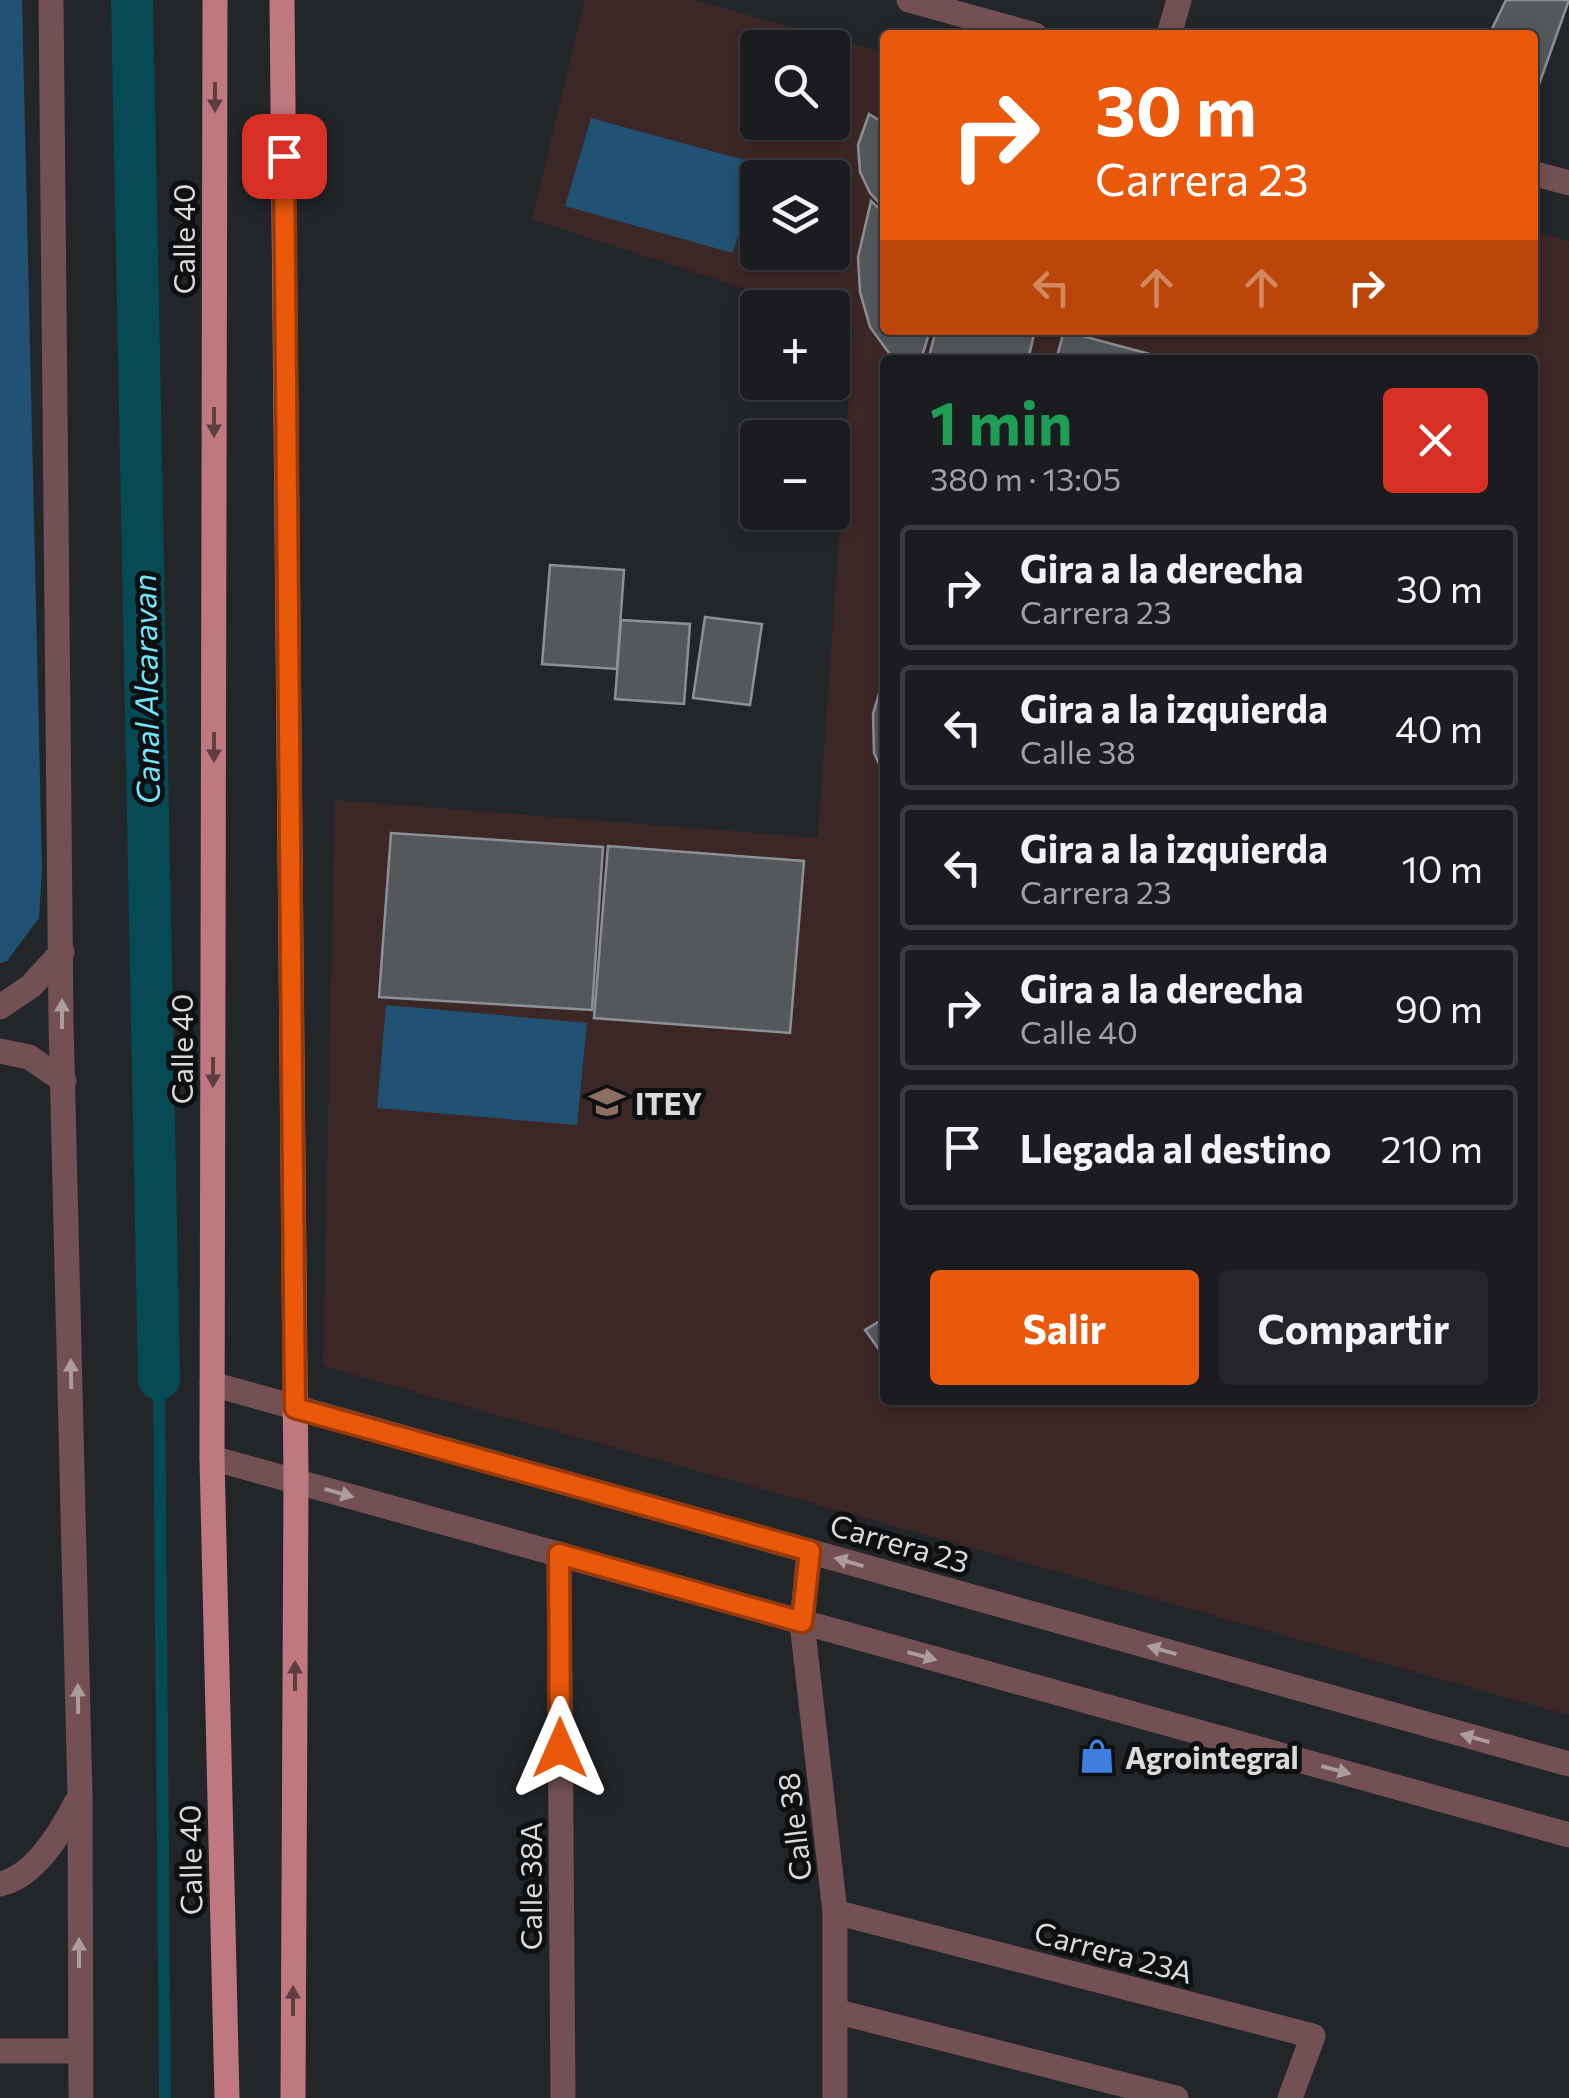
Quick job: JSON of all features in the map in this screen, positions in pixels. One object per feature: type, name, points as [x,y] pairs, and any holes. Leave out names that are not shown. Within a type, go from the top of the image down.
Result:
[{"type":"main road","name":"Calle 40","points":[[215,0],[212,1458],[227,2098]]},
{"type":"main road","points":[[282,0],[296,1481],[292,2098]]},
{"type":"street","points":[[51,0],[64,1081],[80,1796],[80,2098]]},
{"type":"street","points":[[909,0],[1017,30]]},
{"type":"street","points":[[1170,30],[1179,0]]},
{"type":"street","points":[[1538,175],[1569,183]]},
{"type":"street","points":[[0,1007],[31,986],[62,952]]},
{"type":"street","points":[[0,1051],[30,1056],[64,1081]]},
{"type":"street","name":"Carrera 23","points":[[212,1384],[1569,1764]]},
{"type":"street","points":[[212,1458],[1569,1834]]},
{"type":"street","name":"Calle 38","points":[[810,1551],[802,1622],[835,1912],[835,2098]]},
{"type":"street","name":"Calle 38A","points":[[559,1554],[563,2098]]},
{"type":"street","points":[[0,1884],[24,1872],[57,1841],[80,1796]]},
{"type":"street","name":"Carrera 23A","points":[[835,1912],[1313,2036],[1290,2098]]},
{"type":"street","points":[[835,2011],[1176,2098]]},
{"type":"street","points":[[0,2051],[80,2051]]},
{"type":"shaded area","points":[[0,0],[22,0],[42,868],[39,918],[7,961],[0,963]]},
{"type":"shaded area","name":"ITEY","points":[[585,0],[693,0],[802,30],[740,30],[740,140],[850,140],[850,43],[880,52],[880,335],[1538,335],[1538,232],[1569,241],[1569,1715],[323,1366],[335,800],[818,838],[840,530],[850,530],[847,420],[854,325],[850,324],[850,290],[749,290],[532,219]]},
{"type":"shaded area","points":[[591,118],[744,160],[740,160],[740,229],[733,253],[565,206]]},
{"type":"shaded area","points":[[386,1005],[587,1023],[577,1125],[377,1108]]},
{"type":"building","points":[[1506,0],[1569,0],[1538,87],[1538,30],[1491,30]]},
{"type":"building","points":[[869,114],[880,121],[880,204],[860,172],[858,145]]},
{"type":"building","points":[[871,201],[880,209],[880,335],[928,335],[922,355],[890,355],[870,327],[860,292],[858,257]]},
{"type":"building","points":[[935,335],[1034,335],[1029,355],[929,355]]},
{"type":"building","points":[[1063,335],[1079,335],[1153,355],[1057,355]]},
{"type":"building","points":[[550,565],[624,570],[617,669],[542,664]]},
{"type":"building","points":[[705,617],[762,624],[750,705],[693,698]]},
{"type":"building","points":[[621,620],[690,624],[684,704],[615,699]]},
{"type":"building","points":[[880,690],[880,766],[874,753],[873,714]]},
{"type":"building","points":[[391,833],[603,847],[592,1010],[379,997]]},
{"type":"building","points":[[608,846],[804,861],[790,1033],[594,1018]]},
{"type":"building","points":[[880,1321],[880,1351],[865,1330]]},
{"type":"waterway","name":"Canal Alcaravan","points":[[132,0],[159,1379]]},
{"type":"waterway","points":[[159,1379],[165,2098]]},
{"type":"place","name":"ITEY","points":[[607,1102]]},
{"type":"place","name":"Agrointegral","points":[[1097,1756]]},
{"type":"route","points":[[284,156],[295,1408],[810,1551],[802,1622],[559,1554],[560,1748]]}]
